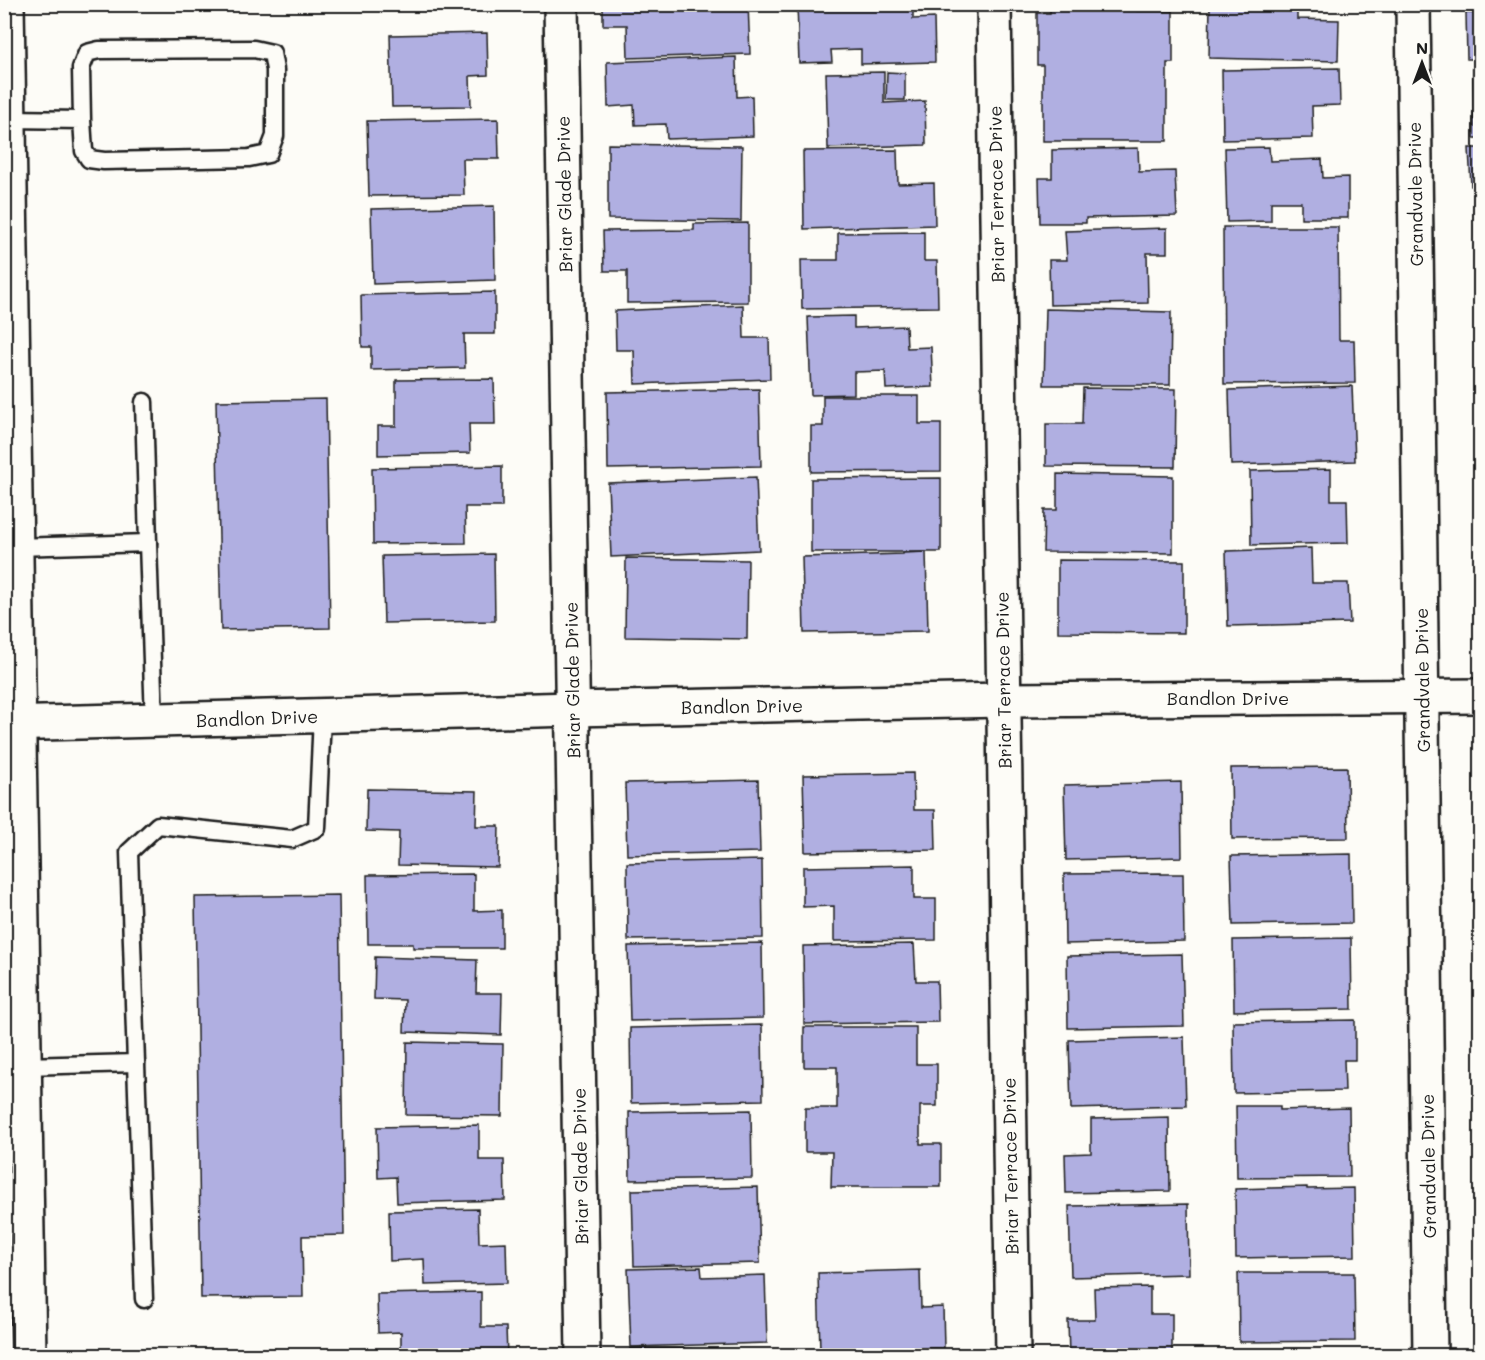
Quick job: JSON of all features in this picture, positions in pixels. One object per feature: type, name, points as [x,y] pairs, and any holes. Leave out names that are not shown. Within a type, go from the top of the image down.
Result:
[{"type":"street","points":[[7,4],[7,119],[16,547],[12,724],[24,1066],[16,1310],[28,1356]]},
{"type":"street","name":"Briar Glade Drive","points":[[561,4],[583,1356]]},
{"type":"street","name":"Briar Terrace Drive","points":[[994,4],[1013,1356]]},
{"type":"street","name":"Grandvale Drive","points":[[1413,4],[1430,1356]]},
{"type":"street","name":"Bandlon Drive","points":[[12,724],[1003,700],[1480,696]]},
{"type":"lane","points":[[242,49],[272,53],[275,136],[268,154],[249,158],[104,161],[89,159],[84,151],[82,120],[81,68],[87,53],[99,50],[242,49]]},
{"type":"lane","points":[[7,119],[82,120]]},
{"type":"lane","points":[[144,402],[154,721]]},
{"type":"lane","points":[[16,547],[148,543]]},
{"type":"lane","points":[[144,1299],[129,852],[158,825],[292,839],[317,828],[322,716]]},
{"type":"lane","points":[[24,1066],[136,1063]]},
{"type":"building","points":[[603,4],[748,4],[750,54],[628,58],[627,25],[603,25]]},
{"type":"building","points":[[797,4],[913,4],[913,19],[934,18],[935,62],[861,64],[861,49],[831,50],[832,62],[799,63]]},
{"type":"building","points":[[1050,4],[1137,4],[1137,11],[1173,11],[1173,63],[1167,63],[1167,141],[1043,141],[1043,65],[1037,65],[1037,13],[1050,13]]},
{"type":"building","points":[[1210,4],[1297,4],[1297,19],[1339,20],[1338,61],[1209,58]]},
{"type":"building","points":[[1466,13],[1480,13],[1480,59],[1467,59]]},
{"type":"building","points":[[487,33],[488,75],[470,76],[471,106],[392,107],[390,35]]},
{"type":"building","points":[[736,57],[737,97],[752,96],[753,136],[667,139],[666,124],[635,125],[634,105],[608,107],[607,62]]},
{"type":"building","points":[[1473,64],[1480,64],[1480,138],[1474,138]]},
{"type":"building","points":[[1339,68],[1340,105],[1312,106],[1313,138],[1223,140],[1222,70]]},
{"type":"building","points":[[884,72],[884,103],[925,101],[926,145],[828,148],[826,73]]},
{"type":"building","points":[[887,72],[905,73],[905,100],[886,100]]},
{"type":"building","points":[[498,119],[499,159],[463,159],[464,195],[369,196],[367,121]]},
{"type":"building","points":[[608,144],[742,146],[741,221],[608,219]]},
{"type":"building","points":[[1269,147],[1270,161],[1322,159],[1323,178],[1348,177],[1348,218],[1301,218],[1301,202],[1271,202],[1271,221],[1227,222],[1225,148]]},
{"type":"building","points":[[1138,148],[1139,172],[1175,171],[1177,216],[1086,218],[1086,223],[1040,223],[1039,178],[1052,178],[1052,150]]},
{"type":"building","points":[[1469,148],[1480,148],[1480,186],[1471,186]]},
{"type":"building","points":[[897,150],[898,184],[934,183],[935,225],[804,229],[803,151]]},
{"type":"building","points":[[494,206],[495,280],[373,284],[371,209]]},
{"type":"building","points":[[748,223],[748,302],[627,303],[627,271],[604,271],[603,231],[694,230],[694,224]]},
{"type":"building","points":[[1475,225],[1480,225],[1480,297],[1476,297]]},
{"type":"building","points":[[1223,227],[1338,227],[1339,340],[1354,340],[1355,383],[1224,384]]},
{"type":"building","points":[[1167,228],[1167,253],[1147,253],[1148,303],[1050,305],[1049,260],[1067,260],[1065,231]]},
{"type":"building","points":[[924,232],[924,261],[937,261],[938,307],[802,309],[801,260],[838,260],[838,233]]},
{"type":"building","points":[[495,292],[495,334],[464,334],[465,368],[371,370],[371,347],[362,347],[361,295]]},
{"type":"building","points":[[743,305],[744,338],[769,338],[770,379],[635,384],[634,350],[616,350],[615,311]]},
{"type":"building","points":[[1046,309],[1171,312],[1170,385],[1044,385]]},
{"type":"building","points":[[854,316],[854,328],[906,326],[907,348],[931,347],[933,387],[886,389],[885,371],[854,372],[854,394],[811,395],[808,317]]},
{"type":"building","points":[[494,379],[495,424],[469,424],[470,453],[378,455],[378,426],[396,426],[396,380]]},
{"type":"building","points":[[1352,386],[1355,461],[1231,465],[1229,390]]},
{"type":"building","points":[[1083,388],[1176,389],[1175,467],[1046,466],[1046,424],[1082,424]]},
{"type":"building","points":[[759,389],[761,466],[608,469],[607,392]]},
{"type":"building","points":[[1476,391],[1480,391],[1480,460],[1475,460]]},
{"type":"building","points":[[823,396],[919,396],[919,424],[941,424],[941,471],[811,472],[811,426],[823,426]]},
{"type":"building","points":[[326,399],[330,628],[221,630],[216,401]]},
{"type":"building","points":[[502,466],[502,507],[465,507],[466,543],[373,544],[372,468]]},
{"type":"building","points":[[1331,469],[1331,500],[1347,500],[1348,543],[1251,545],[1250,471]]},
{"type":"building","points":[[1478,471],[1480,471],[1480,544]]},
{"type":"building","points":[[1057,474],[1173,476],[1173,553],[1043,552],[1044,510],[1057,510]]},
{"type":"building","points":[[756,477],[759,550],[611,557],[608,483]]},
{"type":"building","points":[[941,478],[941,552],[811,552],[811,479]]},
{"type":"building","points":[[1311,548],[1312,583],[1348,583],[1350,623],[1228,626],[1226,551]]},
{"type":"building","points":[[926,552],[928,631],[804,633],[802,557]]},
{"type":"building","points":[[1475,552],[1480,552],[1480,592],[1475,592]]},
{"type":"building","points":[[494,554],[495,621],[384,623],[382,556]]},
{"type":"building","points":[[626,558],[748,560],[747,639],[625,637]]},
{"type":"building","points":[[1058,560],[1184,561],[1184,633],[1058,632]]},
{"type":"building","points":[[1347,767],[1348,838],[1232,839],[1231,768]]},
{"type":"building","points":[[913,773],[914,810],[935,810],[936,850],[805,852],[803,775]]},
{"type":"building","points":[[758,780],[760,852],[627,855],[625,783]]},
{"type":"building","points":[[1181,782],[1182,857],[1066,860],[1064,785]]},
{"type":"building","points":[[367,789],[477,791],[476,826],[499,826],[498,867],[398,865],[399,832],[366,831]]},
{"type":"building","points":[[1351,854],[1352,923],[1233,925],[1231,856]]},
{"type":"building","points":[[762,860],[763,938],[628,940],[627,863]]},
{"type":"building","points":[[914,865],[914,899],[936,899],[936,940],[834,941],[834,906],[803,907],[803,867]]},
{"type":"building","points":[[474,874],[474,911],[502,910],[502,948],[413,948],[413,944],[368,944],[367,875]]},
{"type":"building","points":[[1064,874],[1183,874],[1184,941],[1065,944]]},
{"type":"building","points":[[339,895],[344,1235],[302,1236],[303,1297],[201,1298],[195,897]]},
{"type":"building","points":[[1351,938],[1352,1009],[1234,1011],[1233,940]]},
{"type":"building","points":[[762,943],[763,1018],[630,1021],[628,946]]},
{"type":"building","points":[[914,944],[916,981],[937,981],[938,1022],[804,1024],[803,946]]},
{"type":"building","points":[[1182,954],[1184,1026],[1068,1028],[1067,956]]},
{"type":"building","points":[[375,957],[477,960],[476,993],[502,993],[501,1035],[404,1032],[405,1000],[374,999]]},
{"type":"building","points":[[1355,1020],[1355,1060],[1344,1060],[1345,1091],[1234,1093],[1233,1022]]},
{"type":"building","points":[[762,1025],[763,1100],[631,1103],[630,1028]]},
{"type":"building","points":[[804,1027],[916,1027],[916,1064],[937,1064],[937,1106],[920,1106],[920,1144],[941,1144],[941,1187],[831,1187],[832,1152],[805,1152],[805,1108],[837,1108],[837,1067],[804,1067]]},
{"type":"building","points":[[1184,1037],[1186,1106],[1071,1109],[1069,1040]]},
{"type":"building","points":[[407,1042],[503,1044],[502,1116],[406,1115]]},
{"type":"building","points":[[1236,1106],[1280,1106],[1280,1110],[1349,1108],[1350,1177],[1237,1178]]},
{"type":"building","points":[[751,1110],[752,1178],[630,1180],[629,1112]]},
{"type":"building","points":[[1169,1117],[1170,1191],[1066,1193],[1065,1154],[1091,1153],[1091,1119]]},
{"type":"building","points":[[479,1125],[479,1160],[504,1160],[505,1200],[397,1203],[396,1177],[378,1178],[377,1127]]},
{"type":"building","points":[[758,1187],[760,1263],[634,1266],[632,1190]]},
{"type":"building","points":[[1307,1187],[1307,1189],[1354,1188],[1355,1256],[1236,1258],[1235,1189]]},
{"type":"building","points":[[1188,1204],[1189,1274],[1071,1277],[1069,1206]]},
{"type":"building","points":[[478,1209],[479,1243],[506,1242],[507,1283],[425,1285],[424,1259],[390,1261],[389,1211]]},
{"type":"building","points":[[701,1267],[702,1277],[765,1275],[767,1343],[631,1347],[628,1269]]},
{"type":"building","points":[[920,1270],[921,1308],[943,1307],[944,1348],[820,1351],[818,1273]]},
{"type":"building","points":[[1238,1273],[1354,1273],[1355,1341],[1239,1342]]},
{"type":"building","points":[[1150,1287],[1150,1314],[1172,1314],[1172,1356],[1069,1356],[1068,1320],[1095,1320],[1094,1288]]},
{"type":"building","points":[[481,1292],[481,1327],[506,1327],[507,1356],[401,1356],[401,1332],[378,1333],[377,1294]]},
{"type":"building","points":[[630,1348],[692,1349],[692,1356],[630,1356]]},
{"type":"building","points":[[920,1353],[920,1356],[837,1356]]}]
